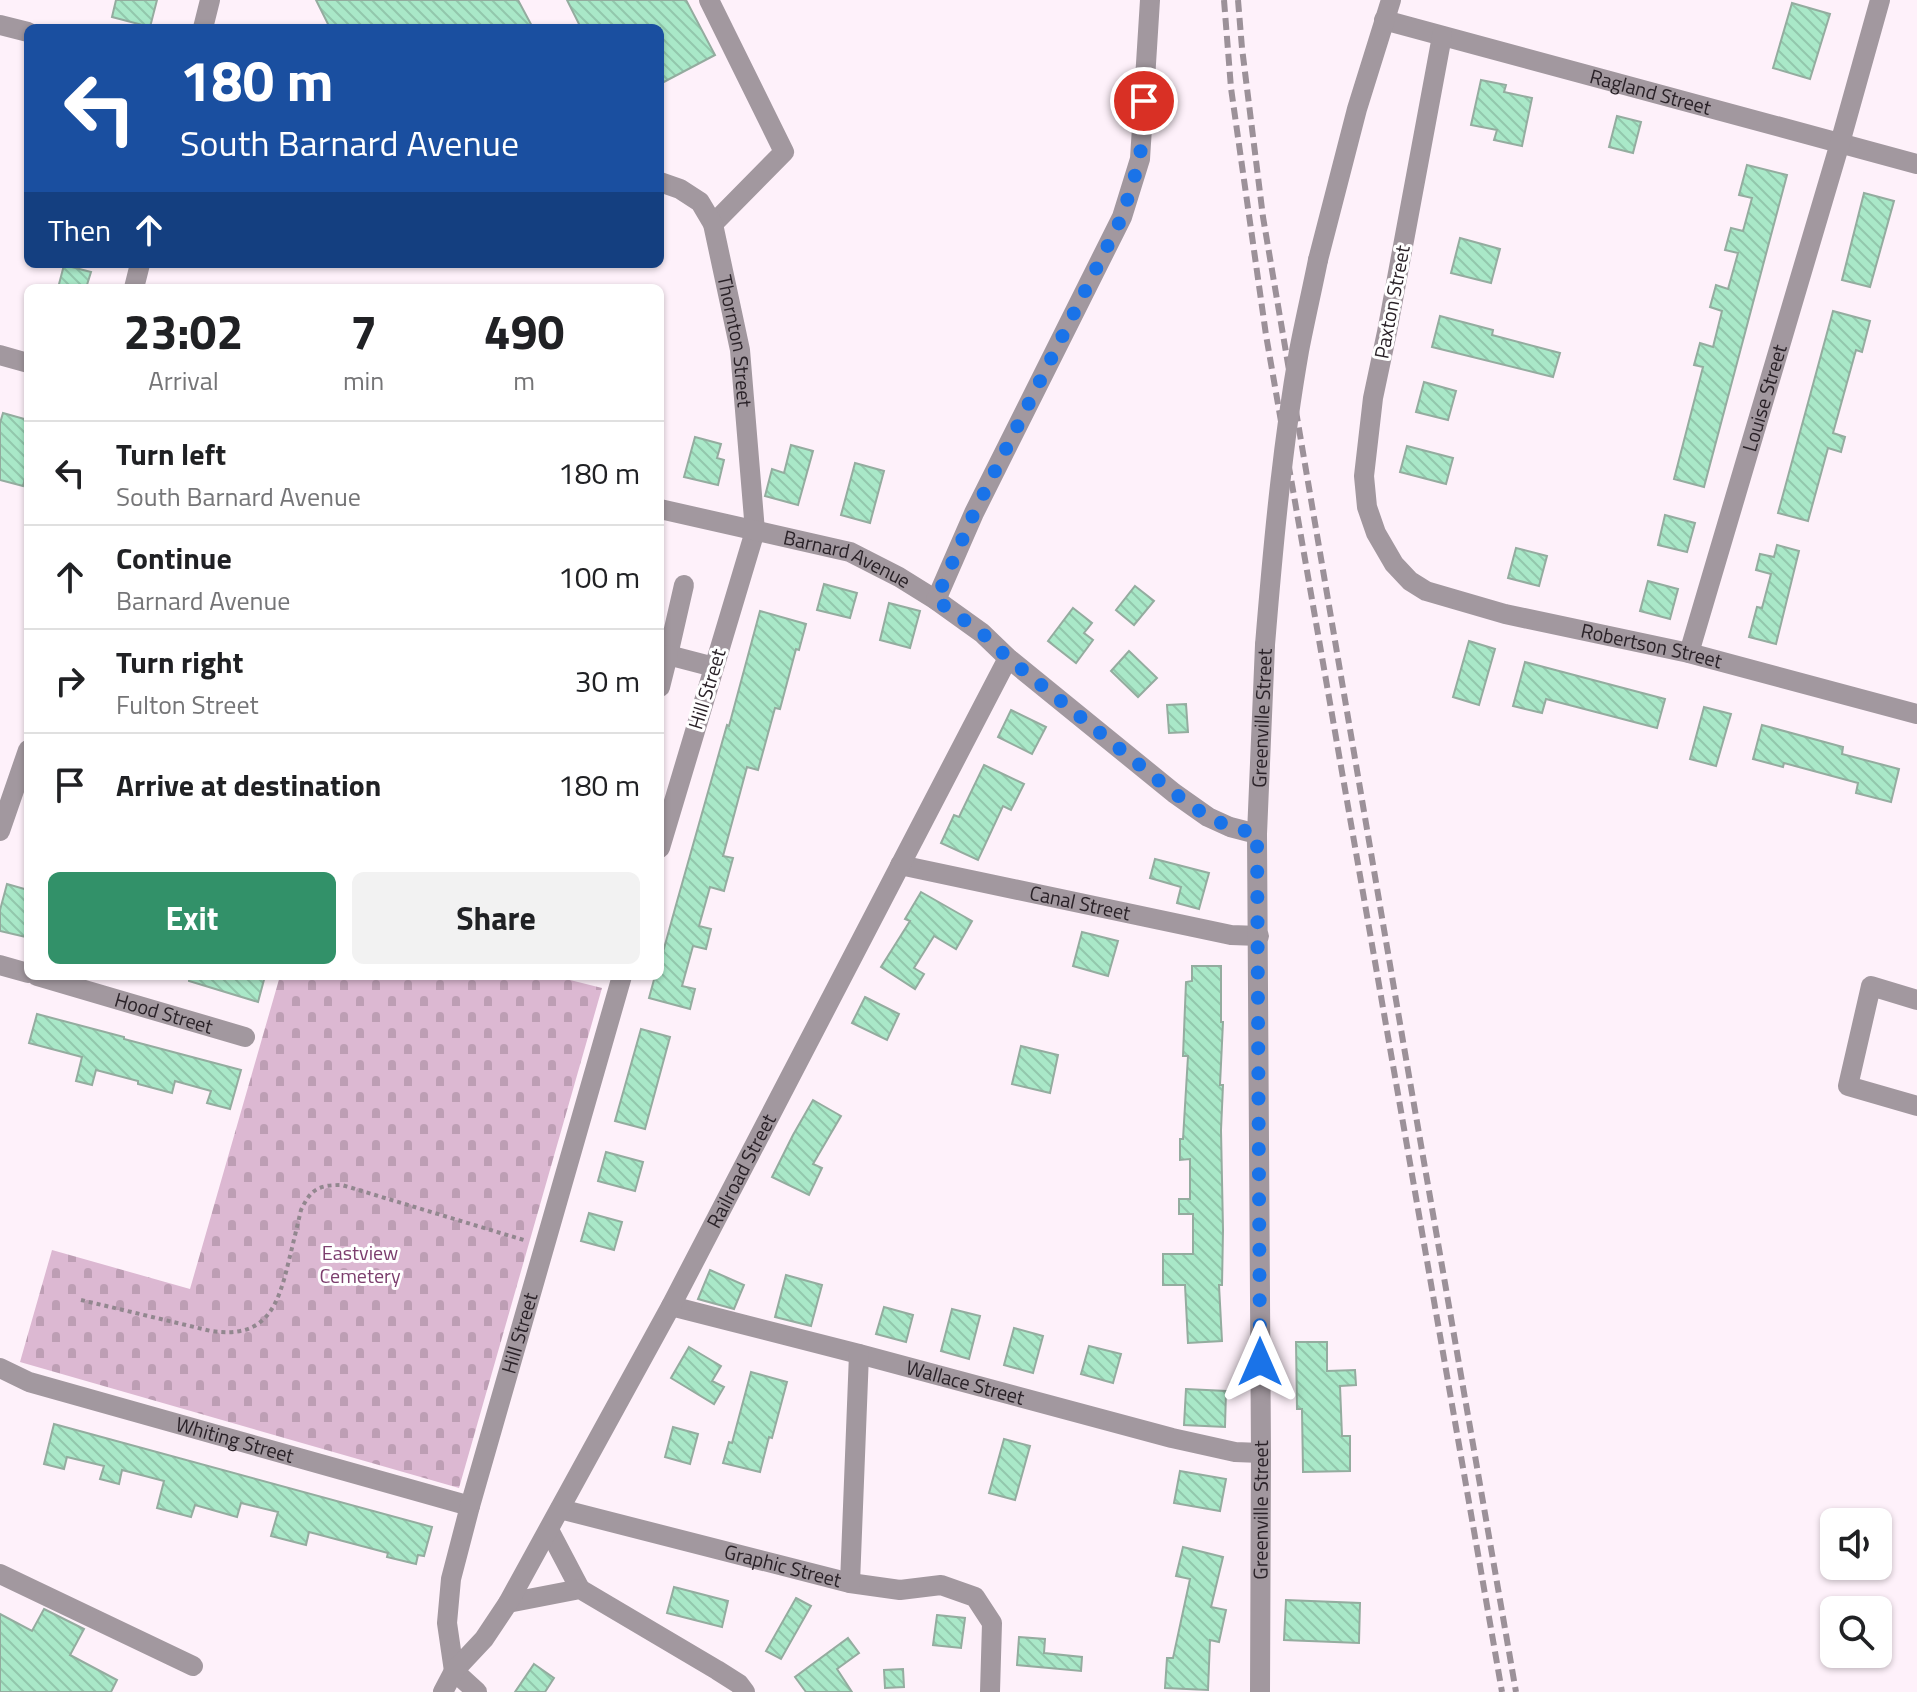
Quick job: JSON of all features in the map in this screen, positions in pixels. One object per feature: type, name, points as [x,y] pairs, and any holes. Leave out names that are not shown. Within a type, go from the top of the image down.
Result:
[{"type":"street","points":[[204,24],[210,0]]},
{"type":"street","points":[[709,0],[784,152],[713,224]]},
{"type":"street","points":[[936,600],[974,513],[1122,217],[1140,159],[1150,0]]},
{"type":"street","name":"Louise Street","points":[[1689,653],[1880,0]]},
{"type":"street","name":"Ragland Street","points":[[1388,10],[1442,36],[1917,164]]},
{"type":"street","name":"Greenville Street","points":[[1260,1692],[1257,834],[1265,645],[1273,550],[1299,351],[1318,260],[1357,109],[1388,10]]},
{"type":"street","points":[[0,25],[24,31]]},
{"type":"street","name":"Paxton Street","points":[[1394,564],[1371,520],[1364,476],[1373,398],[1442,36]]},
{"type":"street","name":"Thornton Street","points":[[664,183],[700,202],[713,224],[740,350],[755,531]]},
{"type":"street","points":[[0,355],[24,362]]},
{"type":"street","name":"Barnard Avenue","points":[[664,510],[850,552],[899,577],[982,633],[1008,658],[1174,793],[1208,817],[1257,834]]},
{"type":"street","name":"Hill Street","points":[[664,835],[755,531]]},
{"type":"street","name":"Robertson Street","points":[[1394,564],[1410,581],[1426,591],[1505,614],[1689,653],[1917,714]]},
{"type":"street","points":[[664,671],[684,585]]},
{"type":"street","points":[[668,655],[714,667]]},
{"type":"street","name":"Railroad Street","points":[[454,1671],[484,1639],[549,1530],[671,1306],[1008,658]]},
{"type":"street","points":[[0,831],[24,762]]},
{"type":"street","name":"Canal Street","points":[[900,865],[1231,935],[1259,936]]},
{"type":"street","points":[[0,965],[24,972]]},
{"type":"street","name":"Hood Street","points":[[51,980],[245,1037]]},
{"type":"street","name":"Hill Street","points":[[454,1671],[447,1623],[451,1579],[621,980]]},
{"type":"street","points":[[1917,1000],[1871,986],[1848,1086],[1917,1106]]},
{"type":"street","name":"Wallace Street","points":[[671,1306],[1172,1438],[1235,1452],[1261,1453]]},
{"type":"street","points":[[850,1583],[859,1354]]},
{"type":"street","name":"Whiting Street","points":[[0,1368],[29,1382],[470,1506]]},
{"type":"street","name":"Graphic Street","points":[[560,1509],[850,1583],[900,1590],[941,1585],[975,1597],[992,1623],[990,1692]]},
{"type":"street","points":[[549,1530],[580,1589],[717,1670],[739,1684],[745,1692]]},
{"type":"street","points":[[0,1574],[193,1666]]},
{"type":"street","points":[[508,1603],[580,1589]]},
{"type":"street","points":[[443,1692],[454,1671],[477,1692]]},
{"type":"path","points":[[81,1300],[211,1331],[229,1333],[251,1327],[268,1317],[276,1303],[282,1290],[301,1210],[314,1190],[326,1185],[342,1185],[545,1246]]},
{"type":"green space","name":"Eastview Cemetery","points":[[279,980],[570,980],[602,988],[459,1488],[20,1362],[52,1250],[190,1289]]},
{"type":"building","points":[[116,0],[157,0],[151,24],[112,17]]},
{"type":"building","points":[[316,0],[518,0],[531,24],[328,24]]},
{"type":"building","points":[[567,0],[686,0],[715,55],[664,82],[664,24],[579,24]]},
{"type":"building","points":[[1792,3],[1830,14],[1810,79],[1773,68]]},
{"type":"building","points":[[1481,80],[1506,85],[1504,92],[1532,98],[1522,146],[1494,140],[1497,130],[1471,125]]},
{"type":"building","points":[[1617,116],[1641,122],[1633,153],[1609,147]]},
{"type":"building","points":[[1747,165],[1787,175],[1704,487],[1674,479],[1703,367],[1694,365],[1700,343],[1713,347],[1722,311],[1710,307],[1716,285],[1728,289],[1738,253],[1725,250],[1731,228],[1743,231],[1752,198],[1739,195]]},
{"type":"building","points":[[1864,193],[1894,201],[1870,287],[1842,280]]},
{"type":"building","points":[[1460,238],[1500,249],[1491,283],[1451,273]]},
{"type":"building","points":[[63,268],[91,272],[87,284],[59,284]]},
{"type":"building","points":[[1833,311],[1870,321],[1862,352],[1856,350],[1833,433],[1845,437],[1841,452],[1828,448],[1808,521],[1778,513]]},
{"type":"building","points":[[1440,316],[1493,330],[1492,335],[1560,353],[1553,377],[1432,347]]},
{"type":"building","points":[[1424,382],[1456,391],[1448,420],[1416,412]]},
{"type":"building","points":[[3,413],[24,419],[23,486],[0,480],[0,423]]},
{"type":"building","points":[[695,437],[721,444],[717,458],[724,460],[718,485],[684,477]]},
{"type":"building","points":[[791,445],[813,451],[798,505],[765,496],[772,469],[784,473]]},
{"type":"building","points":[[1407,446],[1453,458],[1446,484],[1400,472]]},
{"type":"building","points":[[855,463],[884,471],[870,523],[841,515]]},
{"type":"building","points":[[1665,515],[1695,523],[1687,552],[1658,545]]},
{"type":"building","points":[[1777,545],[1799,551],[1776,644],[1749,637],[1757,607],[1762,608],[1771,574],[1756,570],[1760,554],[1774,557]]},
{"type":"building","points":[[1516,548],[1547,556],[1539,586],[1508,578]]},
{"type":"building","points":[[1648,581],[1678,589],[1670,619],[1640,611]]},
{"type":"building","points":[[824,584],[857,593],[850,618],[817,610]]},
{"type":"building","points":[[1135,586],[1154,601],[1134,625],[1116,610]]},
{"type":"building","points":[[889,603],[920,611],[910,648],[880,640]]},
{"type":"building","points":[[1073,608],[1092,623],[1084,633],[1093,640],[1076,663],[1048,641]]},
{"type":"building","points":[[760,611],[806,624],[780,709],[775,708],[758,770],[747,767],[723,856],[733,858],[724,891],[710,887],[699,926],[711,929],[706,949],[693,946],[682,986],[695,989],[690,1009],[649,998],[654,980],[664,980],[664,949]]},
{"type":"building","points":[[1469,641],[1495,649],[1479,705],[1453,697]]},
{"type":"building","points":[[1129,651],[1157,678],[1138,697],[1111,671]]},
{"type":"building","points":[[1525,662],[1665,699],[1657,728],[1546,699],[1542,713],[1513,706]]},
{"type":"building","points":[[1186,704],[1188,732],[1169,733],[1167,705]]},
{"type":"building","points":[[1704,707],[1731,714],[1716,766],[1690,759]]},
{"type":"building","points":[[1011,710],[1046,727],[1032,754],[998,737]]},
{"type":"building","points":[[1762,725],[1843,747],[1842,754],[1899,769],[1891,802],[1856,793],[1858,783],[1784,763],[1783,767],[1753,759]]},
{"type":"building","points":[[984,765],[1024,784],[1011,810],[1003,806],[978,860],[941,843],[954,815],[959,817]]},
{"type":"building","points":[[1155,859],[1209,873],[1199,909],[1177,903],[1181,887],[1150,878]]},
{"type":"building","points":[[7,884],[24,889],[24,937],[0,931],[0,910]]},
{"type":"building","points":[[921,892],[972,921],[956,949],[934,936],[914,968],[924,974],[915,989],[881,967],[910,921],[905,919]]},
{"type":"building","points":[[1082,932],[1118,941],[1108,976],[1073,966]]},
{"type":"building","points":[[1192,966],[1221,966],[1223,1230],[1222,1285],[1219,1285],[1222,1341],[1188,1343],[1185,1285],[1163,1285],[1163,1254],[1193,1254],[1193,1214],[1179,1214],[1179,1199],[1190,1199],[1190,1159],[1180,1160],[1180,1139],[1183,1139],[1188,1056],[1183,1056],[1186,982],[1192,981]]},
{"type":"building","points":[[189,980],[264,980],[258,1002]]},
{"type":"building","points":[[865,997],[899,1014],[887,1040],[852,1023]]},
{"type":"building","points":[[37,1014],[241,1070],[230,1109],[207,1103],[211,1091],[175,1081],[172,1093],[96,1070],[92,1085],[76,1081],[82,1057],[29,1043]]},
{"type":"building","points":[[641,1029],[670,1037],[645,1129],[615,1121]]},
{"type":"building","points":[[1021,1046],[1058,1055],[1050,1093],[1012,1084]]},
{"type":"building","points":[[813,1100],[841,1116],[813,1164],[822,1168],[809,1195],[772,1177]]},
{"type":"building","points":[[606,1152],[643,1162],[635,1191],[598,1181]]},
{"type":"building","points":[[589,1213],[622,1222],[614,1250],[581,1241]]},
{"type":"building","points":[[710,1270],[744,1285],[734,1309],[698,1299]]},
{"type":"building","points":[[786,1275],[822,1285],[811,1326],[775,1317]]},
{"type":"building","points":[[884,1307],[913,1315],[906,1342],[876,1334]]},
{"type":"building","points":[[952,1309],[980,1316],[969,1359],[941,1351]]},
{"type":"building","points":[[1014,1328],[1043,1336],[1033,1373],[1004,1365]]},
{"type":"building","points":[[1296,1342],[1327,1342],[1327,1371],[1355,1370],[1356,1385],[1340,1386],[1342,1436],[1350,1436],[1350,1471],[1303,1472],[1302,1409],[1297,1409]]},
{"type":"building","points":[[1089,1346],[1121,1354],[1113,1383],[1081,1374]]},
{"type":"building","points":[[689,1347],[721,1366],[712,1381],[724,1387],[714,1404],[671,1378]]},
{"type":"building","points":[[751,1372],[787,1382],[760,1472],[723,1463],[729,1442],[732,1443]]},
{"type":"building","points":[[1186,1389],[1226,1391],[1225,1427],[1184,1425]]},
{"type":"building","points":[[54,1424],[432,1527],[424,1556],[418,1555],[416,1564],[387,1557],[388,1553],[309,1532],[306,1545],[271,1536],[278,1512],[241,1503],[237,1517],[195,1505],[191,1517],[157,1508],[164,1481],[122,1470],[119,1484],[100,1479],[104,1466],[67,1457],[64,1469],[44,1464]]},
{"type":"building","points":[[673,1427],[698,1434],[690,1464],[665,1457]]},
{"type":"building","points":[[1004,1439],[1030,1446],[1015,1500],[989,1493]]},
{"type":"building","points":[[1180,1471],[1226,1479],[1220,1511],[1174,1503]]},
{"type":"building","points":[[1183,1547],[1223,1557],[1211,1607],[1226,1610],[1219,1642],[1210,1640],[1208,1690],[1165,1688],[1167,1658],[1173,1658],[1190,1579],[1176,1576]]},
{"type":"building","points":[[674,1587],[728,1601],[722,1627],[667,1613]]},
{"type":"building","points":[[796,1598],[811,1606],[781,1659],[766,1651]]},
{"type":"building","points":[[1286,1600],[1360,1603],[1359,1643],[1284,1640]]},
{"type":"building","points":[[44,1609],[84,1629],[70,1655],[117,1680],[111,1692],[0,1692],[0,1614],[32,1631]]},
{"type":"building","points":[[937,1615],[965,1618],[961,1648],[933,1645]]},
{"type":"building","points":[[1019,1637],[1045,1639],[1044,1653],[1082,1657],[1081,1671],[1017,1665]]},
{"type":"building","points":[[848,1638],[859,1653],[837,1669],[852,1692],[806,1692],[795,1677]]},
{"type":"building","points":[[534,1664],[554,1678],[545,1692],[515,1692]]},
{"type":"building","points":[[903,1669],[904,1687],[885,1688],[884,1670]]},
{"type":"railway","points":[[1224,0],[1231,88],[1266,335],[1502,1692]]},
{"type":"railway","points":[[1238,0],[1263,217],[1516,1692]]},
{"type":"route","points":[[1144,101],[1140,159],[1122,217],[974,513],[936,600],[982,633],[1008,658],[1174,793],[1208,817],[1257,834],[1260,1362]]}]
